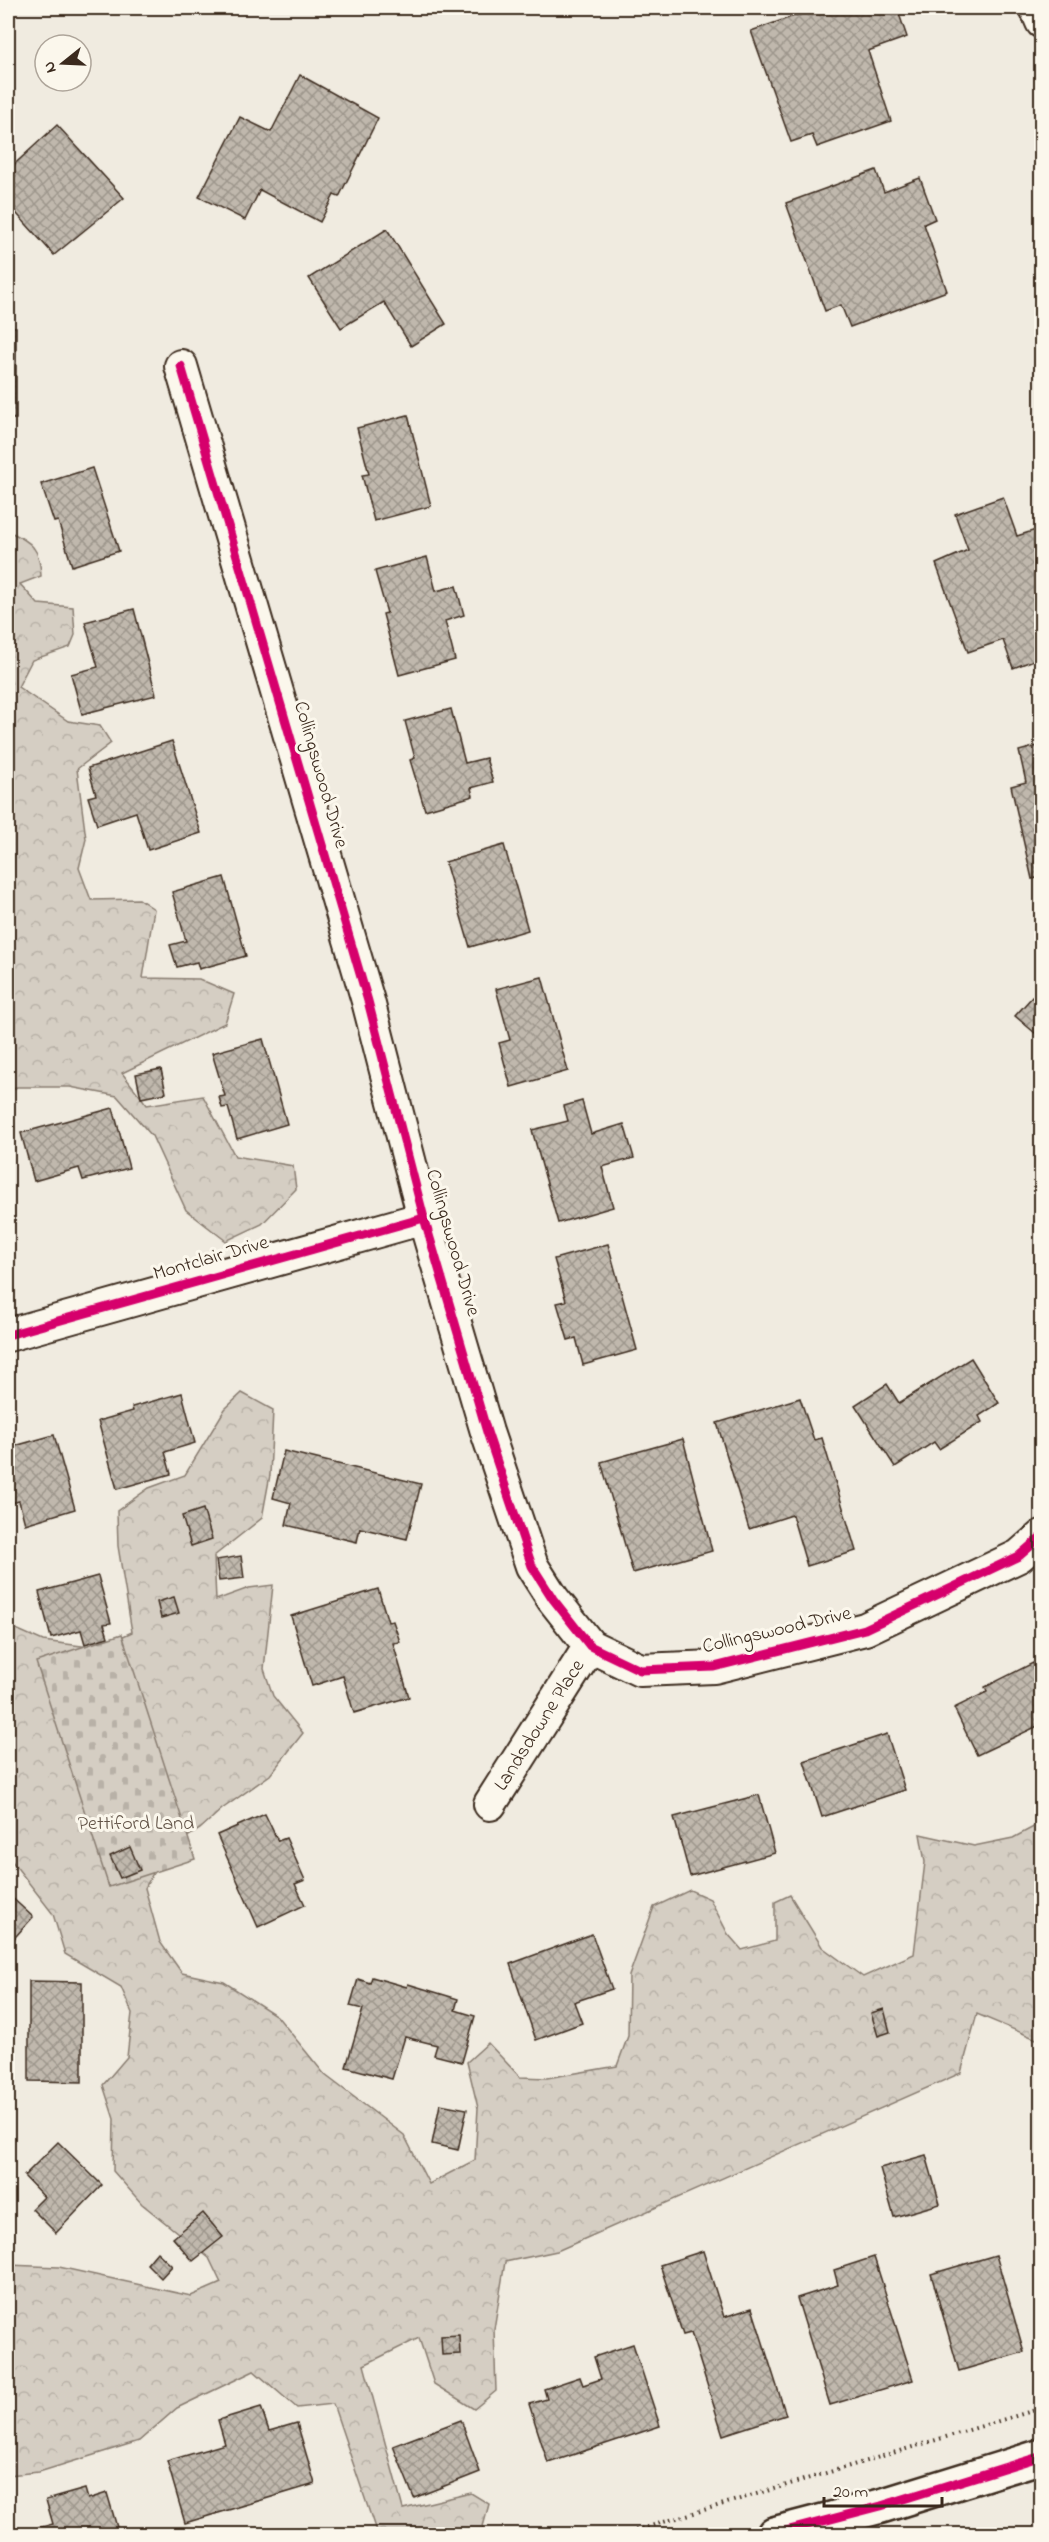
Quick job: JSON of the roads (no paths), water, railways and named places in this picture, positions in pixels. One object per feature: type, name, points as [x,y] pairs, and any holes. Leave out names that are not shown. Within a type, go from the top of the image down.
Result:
[{"type":"street","points":[[1036,8],[1041,22]]},
{"type":"street","name":"Collingswood Drive","points":[[181,366],[368,1001],[424,1218],[487,1432],[532,1566],[553,1599],[590,1646],[640,1670],[714,1667],[865,1629],[1019,1556],[1041,1536]]},
{"type":"street","name":"Montclair Drive","points":[[8,1335],[424,1218]]},
{"type":"street","name":"Landsdowne Place","points":[[490,1804],[590,1646]]},
{"type":"street","points":[[774,2535],[881,2506],[1041,2456]]},
{"type":"park label","name":"Pettiford Land","points":[[136,1824]]}]
